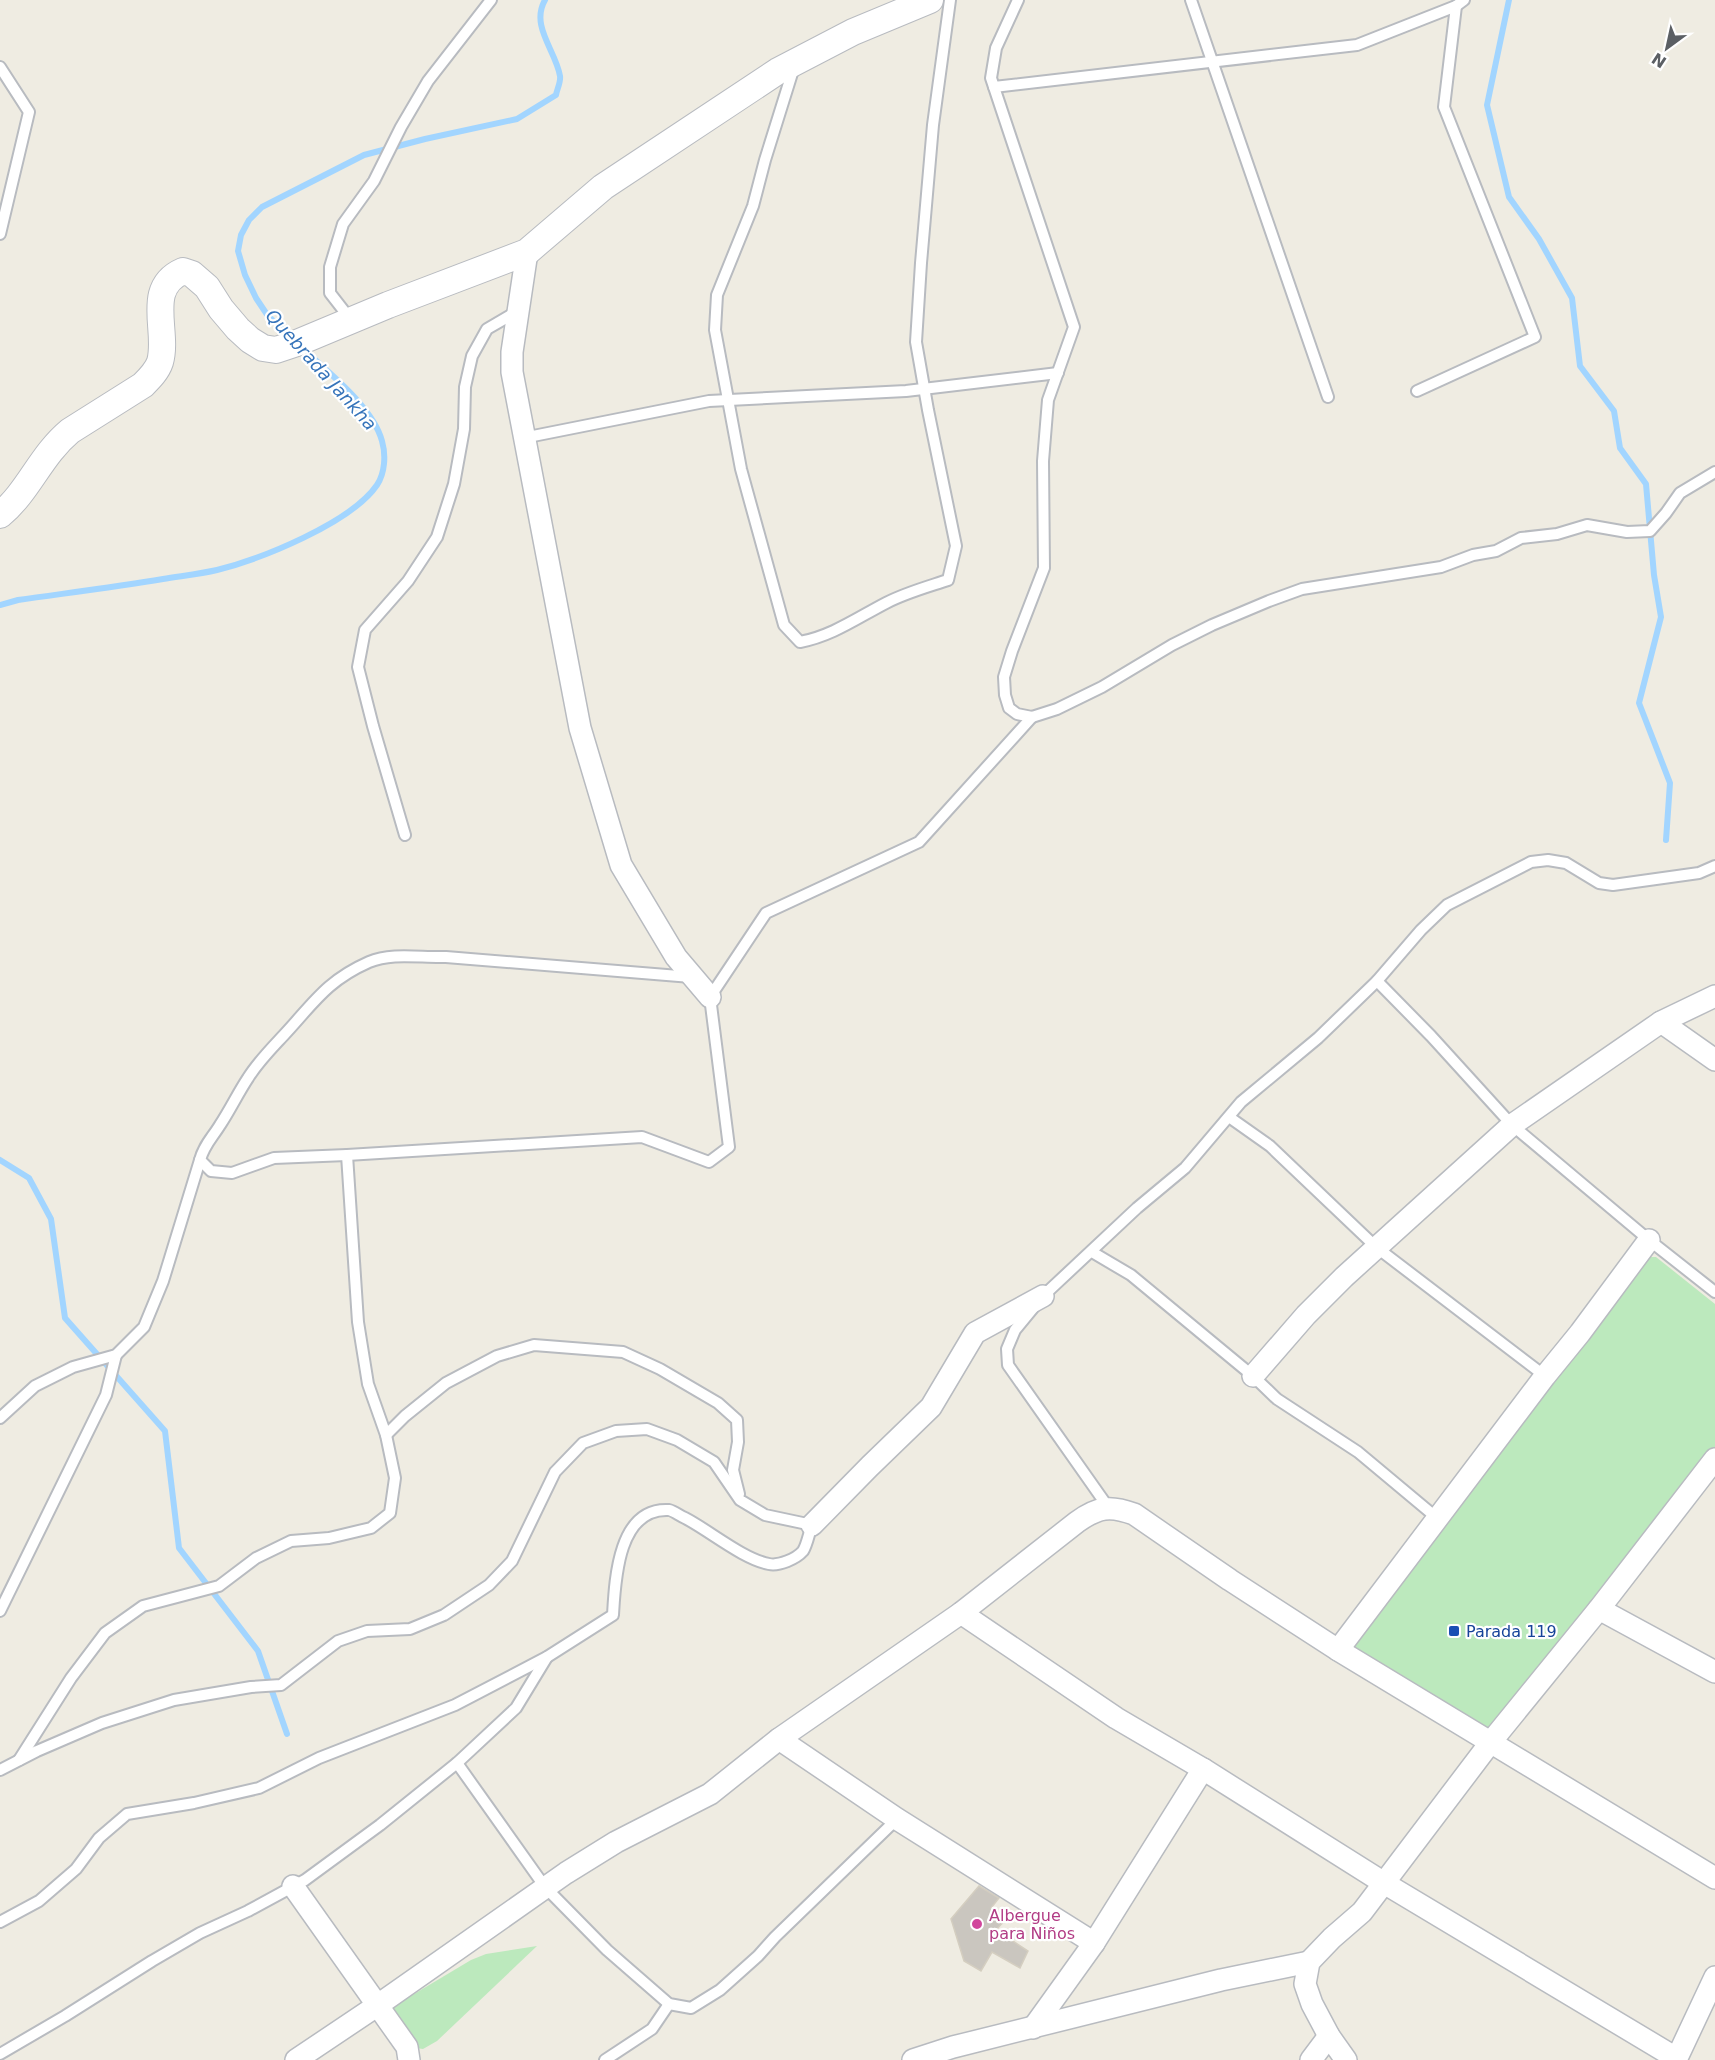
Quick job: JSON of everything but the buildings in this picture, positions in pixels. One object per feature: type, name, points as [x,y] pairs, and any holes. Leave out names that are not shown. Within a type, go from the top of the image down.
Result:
[{"type":"street","points":[[0,514],[17,499],[59,440],[153,376],[161,359],[162,294],[167,281],[174,275],[183,271],[201,280],[238,329],[263,348],[276,350],[297,344],[351,320],[527,252],[603,187],[778,71],[853,32],[930,0]]},
{"type":"street","points":[[527,252],[512,352],[512,372],[580,728],[621,865],[676,957],[710,997]]},
{"type":"street","points":[[1253,1376],[1306,1315],[1376,1247],[1512,1125],[1661,1022],[1715,996]]},
{"type":"street","points":[[1661,1022],[1715,1060]]},
{"type":"street","points":[[1338,1650],[1649,1240]]},
{"type":"street","points":[[812,1525],[931,1407],[975,1333],[1043,1296]]},
{"type":"street","points":[[1346,2060],[1329,2036],[1312,2004],[1305,1984],[1309,1962],[1362,1912],[1490,1743],[1713,1464]]},
{"type":"street","points":[[296,2060],[545,1887],[616,1842],[710,1794],[779,1739],[961,1613],[1077,1522],[1092,1512],[1108,1507],[1134,1514],[1338,1650],[1715,1878]]},
{"type":"street","points":[[1599,1609],[1715,1672]]},
{"type":"street","points":[[961,1613],[1116,1718],[1203,1769],[1384,1884],[1676,2059],[1715,1977]]},
{"type":"street","points":[[779,1739],[897,1819],[1094,1943]]},
{"type":"street","points":[[1033,2028],[1094,1943],[1203,1769]]},
{"type":"street","points":[[293,1886],[407,2047],[409,2060]]},
{"type":"street","points":[[913,2060],[953,2047],[1221,1980],[1309,1962]]},
{"type":"street","points":[[1311,2060],[1329,2036]]},
{"type":"lane","points":[[351,320],[330,293],[330,267],[343,224],[374,181],[401,127],[428,81],[491,0]]},
{"type":"lane","points":[[796,62],[765,159],[753,206],[717,295],[715,330],[741,469],[784,625],[800,642],[837,630],[888,602],[948,580],[956,546],[916,342],[933,125],[950,0]]},
{"type":"lane","points":[[1018,0],[996,48],[991,78],[1074,327],[1048,400],[1043,461],[1044,568],[1004,677],[1005,695],[1009,708],[1017,714],[1032,717],[1057,709],[1102,687],[1172,645],[1212,625],[1302,589],[1441,567],[1473,555],[1496,551],[1521,538],[1557,534],[1587,525],[1627,532],[1650,531],[1680,493],[1715,472]]},
{"type":"lane","points":[[1191,0],[1328,397]]},
{"type":"lane","points":[[994,87],[1357,45],[1460,3]]},
{"type":"lane","points":[[1417,391],[1535,337],[1444,107],[1460,3]]},
{"type":"lane","points":[[0,67],[29,112],[0,234]]},
{"type":"lane","points":[[405,835],[358,667],[365,630],[408,581],[437,537],[454,484],[464,429],[465,387],[472,356],[487,329],[518,311]]},
{"type":"lane","points":[[523,438],[709,401],[924,389],[1058,373]]},
{"type":"lane","points":[[200,1160],[212,1171],[232,1173],[274,1158],[642,1137],[709,1162],[729,1147],[710,997],[766,913],[919,842],[1032,717]]},
{"type":"lane","points":[[1108,1507],[1008,1365],[1007,1349],[1015,1330],[1043,1296],[1137,1208],[1185,1168],[1241,1102],[1318,1038],[1377,981],[1447,905],[1531,862],[1548,860],[1566,863],[1599,883],[1613,885],[1699,873],[1715,866]]},
{"type":"lane","points":[[0,1418],[35,1386],[74,1367],[116,1355],[144,1327],[163,1281],[203,1148],[264,1055],[285,1035],[304,1010],[338,977],[371,961],[402,956],[446,957],[691,977]]},
{"type":"lane","points":[[1377,981],[1512,1125],[1715,1292]]},
{"type":"lane","points":[[1229,1117],[1270,1146],[1376,1247],[1545,1376]]},
{"type":"lane","points":[[19,1760],[71,1678],[105,1633],[142,1606],[219,1586],[256,1558],[291,1541],[329,1538],[371,1528],[390,1513],[395,1478],[386,1435],[368,1384],[358,1322],[347,1155]]},
{"type":"lane","points":[[1092,1252],[1131,1275],[1253,1376],[1277,1399],[1358,1452],[1437,1518]]},
{"type":"lane","points":[[386,1435],[405,1416],[446,1383],[497,1356],[534,1345],[623,1352],[660,1369],[718,1403],[737,1420],[738,1442],[733,1470],[740,1500]]},
{"type":"lane","points":[[0,1611],[106,1395],[116,1355]]},
{"type":"lane","points":[[0,1770],[102,1723],[174,1700],[251,1687],[281,1685],[338,1641],[367,1631],[410,1629],[444,1616],[489,1585],[512,1561],[555,1472],[583,1443],[616,1431],[647,1429],[677,1440],[714,1462],[740,1500],[765,1515],[812,1525],[803,1551],[789,1561],[771,1565],[729,1545],[670,1510],[648,1514],[630,1530],[621,1552],[613,1615],[548,1657],[455,1705],[319,1758],[259,1788],[194,1803],[128,1814],[99,1838],[75,1869],[39,1901],[0,1922]]},
{"type":"lane","points":[[0,2054],[190,1939],[305,1880],[380,1825],[457,1763],[516,1707],[548,1657]]},
{"type":"lane","points":[[457,1763],[545,1887],[607,1950],[669,2004],[691,2008],[720,1990],[758,1956],[897,1819]]},
{"type":"lane","points":[[605,2060],[652,2029],[669,2004]]},
{"type":"green space","points":[[1646,1257],[1656,1257],[1715,1304],[1715,1449],[1493,1728],[1485,1730],[1357,1654],[1353,1645]]},
{"type":"green space","points":[[537,1946],[437,2041],[423,2049],[416,2048],[388,2012],[394,2006],[471,1960],[486,1954]]},
{"type":"waterway","name":"Quebrada Jankha","points":[[291,337],[268,316],[245,275],[238,251],[241,235],[249,220],[262,207],[364,155],[517,119],[556,95],[560,76],[540,19],[545,0]]},
{"type":"waterway","points":[[1509,0],[1487,105],[1509,197],[1539,239],[1572,298],[1580,366],[1614,411],[1620,448],[1646,484],[1654,575],[1661,617],[1639,703],[1670,783],[1666,840]]},
{"type":"waterway","name":"Quebrada Jankha","points":[[0,605],[18,600],[204,573],[235,565],[304,538],[327,526],[364,499],[377,485],[383,469],[383,446],[377,428],[360,403],[302,348]]},
{"type":"waterway","points":[[0,1160],[29,1178],[51,1219],[65,1318],[165,1431],[179,1548],[258,1651],[287,1734]]},
{"type":"place","name":"Parada 119","points":[[1454,1631]]},
{"type":"place","name":"Albergue para Niños","points":[[977,1924]]}]
